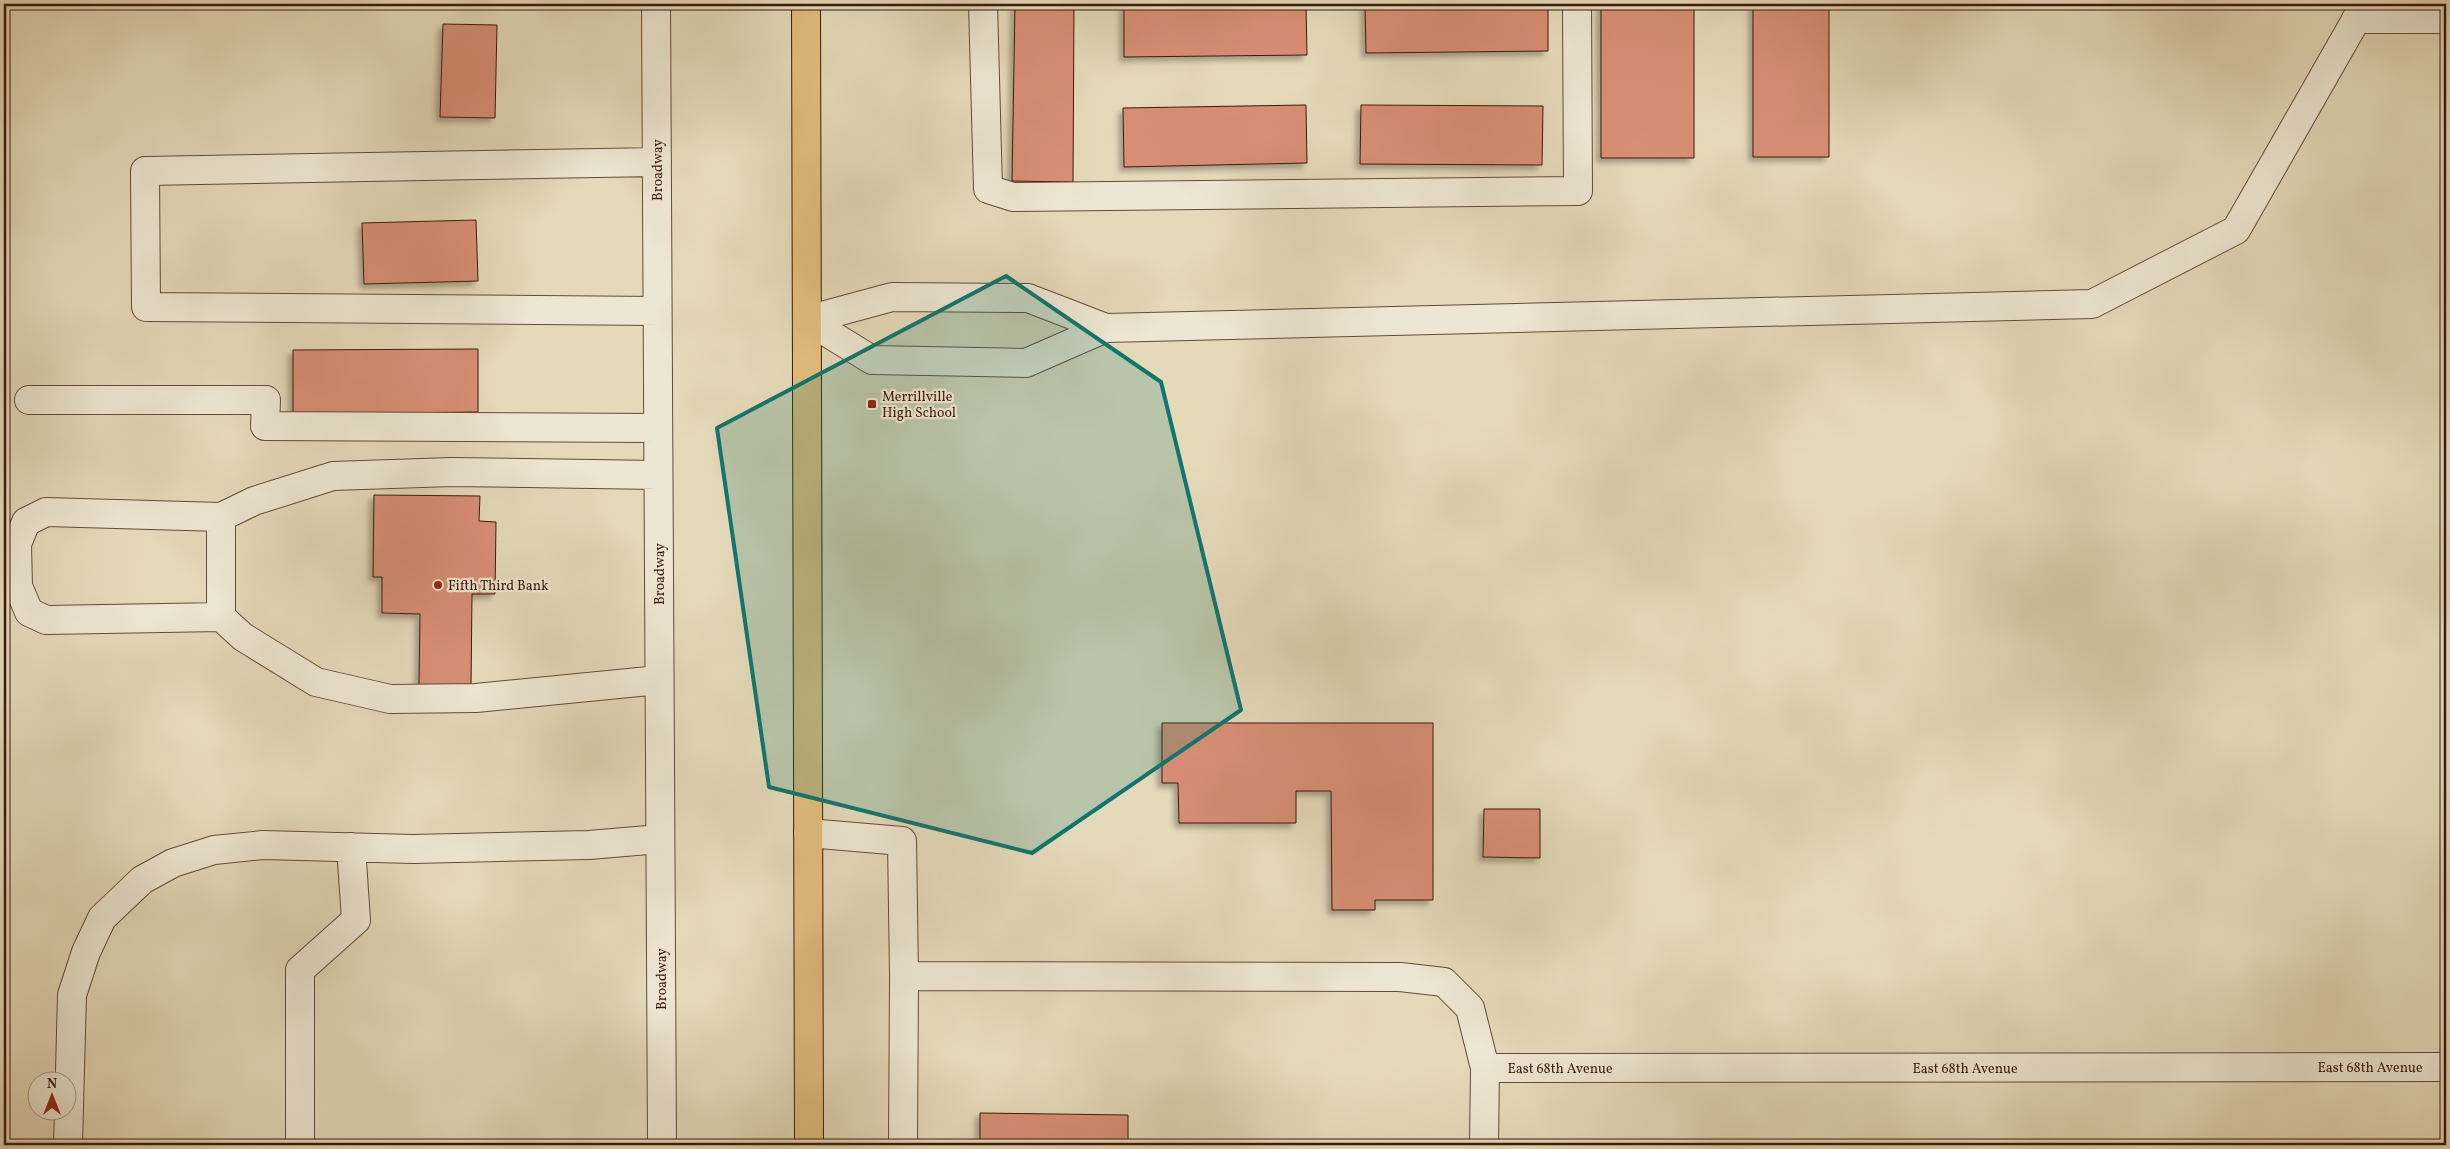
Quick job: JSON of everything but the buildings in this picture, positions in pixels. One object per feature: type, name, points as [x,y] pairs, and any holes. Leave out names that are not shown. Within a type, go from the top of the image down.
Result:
[{"type":"main road","points":[[806,4],[809,1145]]},
{"type":"street","name":"Broadway","points":[[656,4],[662,1145]]},
{"type":"street","points":[[983,4],[988,189],[1013,197],[1578,191],[1577,4]]},
{"type":"street","points":[[807,320],[872,360],[1026,363],[1106,328],[2092,304],[2236,230],[2360,12],[2446,20]]},
{"type":"street","points":[[657,162],[145,171],[146,307],[658,311]]},
{"type":"street","points":[[807,320],[892,297],[1028,298],[1106,328]]},
{"type":"street","points":[[29,400],[266,400],[265,426],[658,428]]},
{"type":"street","points":[[658,475],[452,472],[332,476],[254,501],[221,517],[46,512],[26,522],[17,544],[18,586],[29,612],[46,620],[221,617],[243,637],[316,682],[390,699],[476,698],[660,680]]},
{"type":"street","points":[[221,517],[221,617]]},
{"type":"street","points":[[808,833],[902,840],[904,976],[903,1145]]},
{"type":"street","points":[[68,1145],[72,995],[86,952],[102,918],[142,880],[173,863],[214,850],[263,845],[413,849],[560,845],[660,838]]},
{"type":"street","points":[[300,1145],[300,970],[356,920],[350,847]]},
{"type":"street","points":[[904,976],[1400,977],[1444,982],[1470,1008],[1484,1068],[1484,1145]]},
{"type":"street","name":"East 68th Avenue","points":[[1484,1068],[2446,1067]]},
{"type":"highlighted area","points":[[1006,276],[1161,382],[1241,710],[1032,853],[769,787],[717,428]]},
{"type":"place","name":"Merrillville High School","points":[[872,404]]},
{"type":"place","name":"Fifth Third Bank","points":[[438,585]]}]
